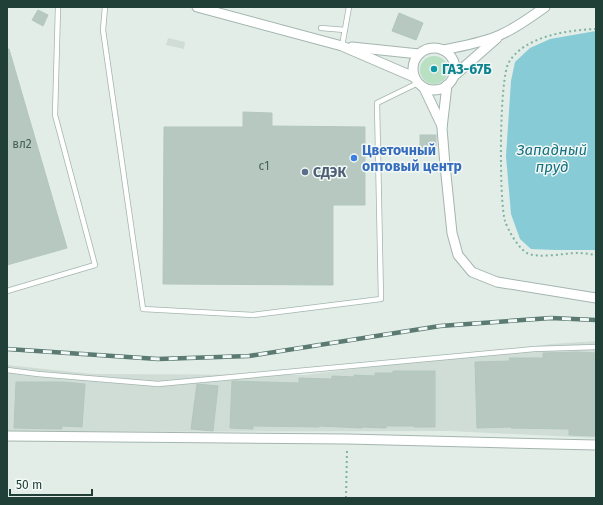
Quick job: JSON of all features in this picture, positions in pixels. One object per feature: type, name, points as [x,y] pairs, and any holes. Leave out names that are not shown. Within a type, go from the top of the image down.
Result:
[{"type":"street","points":[[197,7],[342,46],[419,54]]},
{"type":"street","points":[[443,50],[472,44],[500,35],[516,27],[545,7]]},
{"type":"street","points":[[342,46],[436,90],[443,88],[451,82],[455,75],[500,35]]},
{"type":"street","points":[[442,128],[419,83],[413,65],[419,54],[426,49],[433,48],[443,50],[453,58],[455,75]]},
{"type":"street","points":[[447,85],[442,128],[452,233],[458,255],[472,272],[497,282],[596,298]]},
{"type":"street","points":[[7,436],[347,439],[596,445]]},
{"type":"lane","points":[[7,291],[95,265],[55,115],[58,7]]},
{"type":"lane","points":[[106,7],[103,30],[143,309],[253,316],[381,299],[377,103],[419,83]]},
{"type":"lane","points":[[342,46],[349,7]]},
{"type":"lane","points":[[321,28],[345,30]]},
{"type":"lane","points":[[7,370],[158,384],[534,349],[596,347]]},
{"type":"path","points":[[596,29],[550,35],[523,46],[508,62],[503,82],[500,176],[505,220],[513,239],[527,253],[543,256],[579,253],[596,255]]},
{"type":"path","points":[[346,498],[347,439]]},
{"type":"shaded area","points":[[168,38],[185,42],[184,49],[166,45]]},
{"type":"shaded area","points":[[596,341],[596,438],[449,431],[7,432],[7,365],[93,374],[304,375],[551,344]]},
{"type":"green space","points":[[434,56],[444,60],[448,70],[444,80],[434,84],[424,80],[420,70],[424,60]]},
{"type":"water","name":"Западный пруд","points":[[596,31],[596,250],[531,249],[520,239],[511,214],[506,156],[511,81],[515,62],[530,48],[550,39]]},
{"type":"building","points":[[38,10],[48,15],[43,26],[32,20]]},
{"type":"building","points":[[399,13],[423,23],[416,40],[392,31]]},
{"type":"building","points":[[7,49],[9,49],[67,248],[7,265]]},
{"type":"building","points":[[243,112],[272,113],[272,126],[365,127],[365,205],[333,205],[333,285],[163,284],[164,127],[243,127]]},
{"type":"building","points":[[420,135],[436,135],[436,148],[420,148]]},
{"type":"building","points":[[543,353],[596,353],[596,436],[569,435],[569,429],[511,427],[477,428],[475,362],[510,361],[509,358],[543,358]]},
{"type":"building","points":[[393,371],[435,371],[435,427],[386,426],[386,428],[362,428],[319,426],[253,426],[253,429],[230,428],[232,381],[299,383],[299,378],[332,379],[332,376],[375,376],[375,373],[393,373]]},
{"type":"building","points":[[16,382],[63,382],[85,384],[82,427],[62,426],[62,429],[14,428]]},
{"type":"building","points":[[197,384],[218,386],[213,431],[191,429]]},
{"type":"railway","points":[[7,349],[158,359],[249,356],[440,326],[551,318],[596,320]]},
{"type":"place","name":"ГАЗ-67Б","points":[[434,69]]},
{"type":"place","name":"Цветочный оптовый центр","points":[[354,158]]},
{"type":"place","name":"СДЭК","points":[[305,172]]}]
